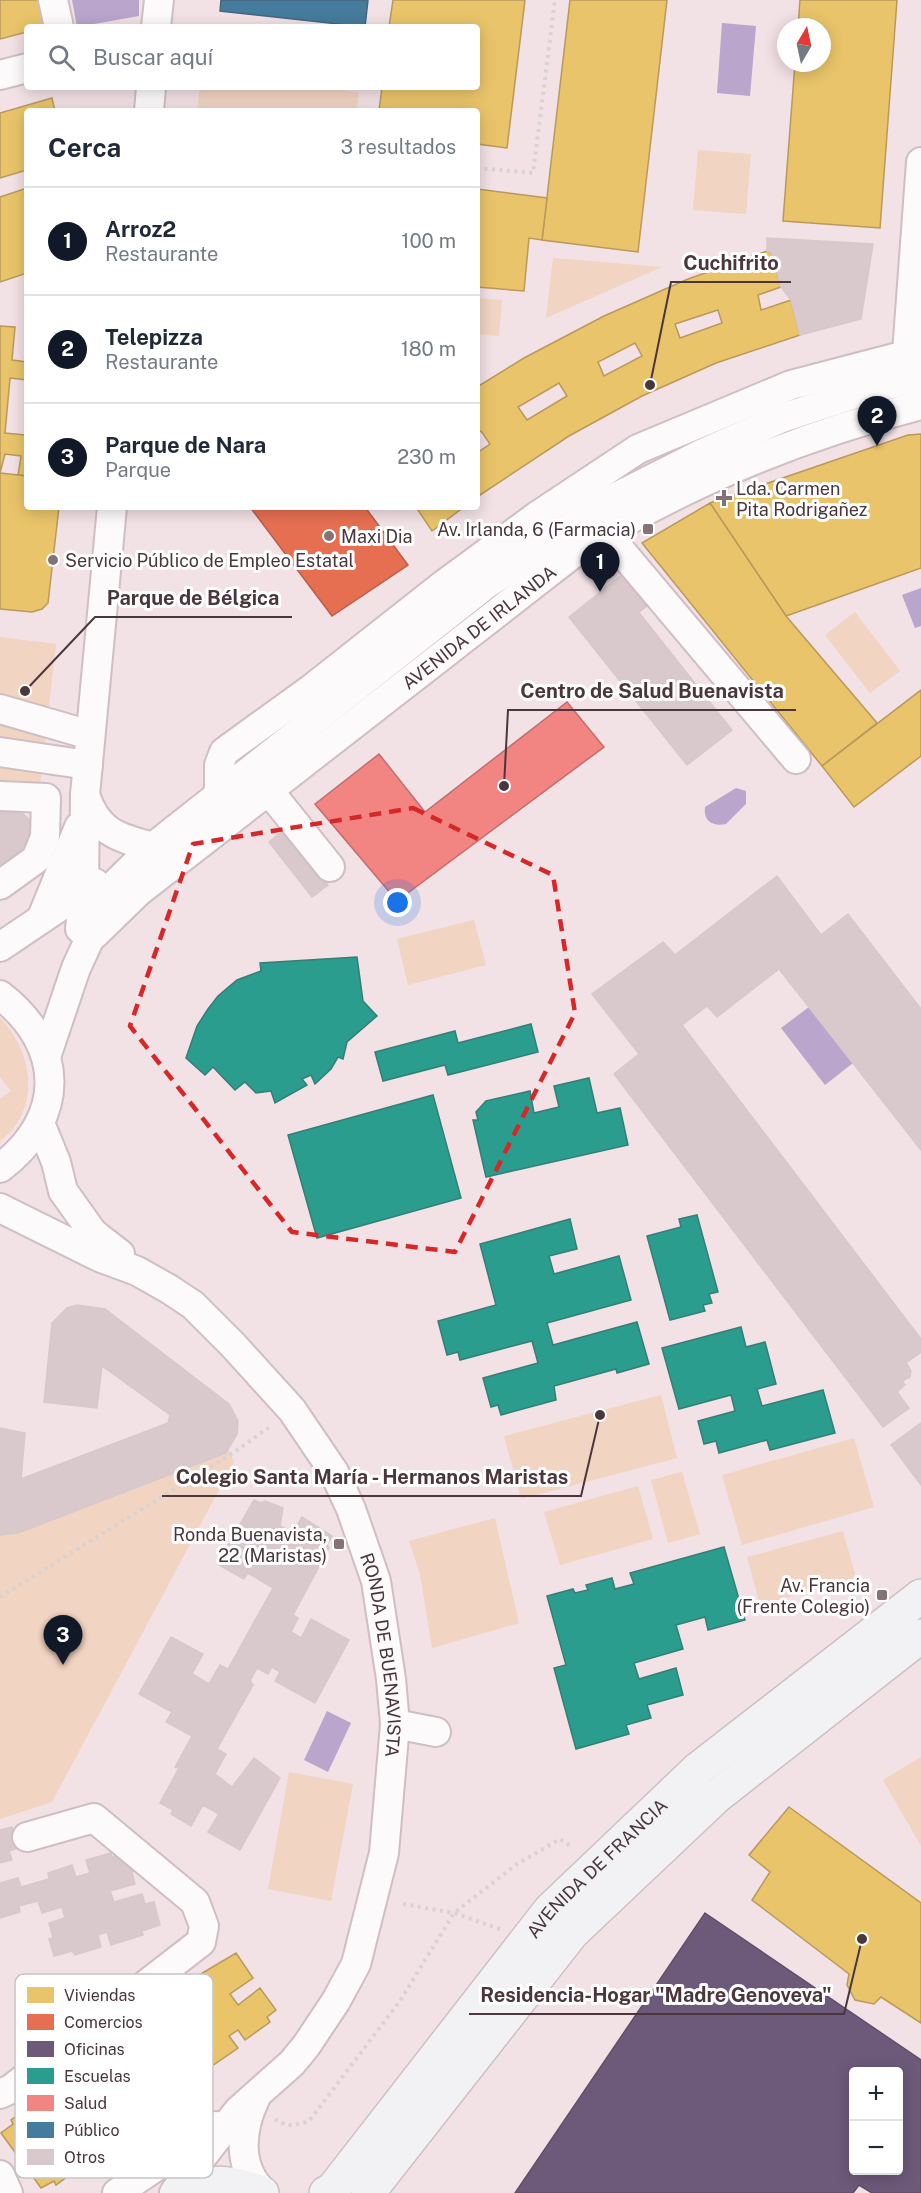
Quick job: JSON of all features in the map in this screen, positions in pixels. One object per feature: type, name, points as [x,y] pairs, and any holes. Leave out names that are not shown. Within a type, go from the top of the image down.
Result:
[{"type":"main road","name":"AVENIDA DE FRANCIA","points":[[326,2193],[333,2189],[550,1910],[698,1769],[921,1596]]},
{"type":"main road","name":"AVENIDA DE FRANCIA","points":[[368,2193],[572,1934],[717,1796],[921,1636]]},
{"type":"main road","points":[[176,2193],[204,2183],[236,2183],[263,2193]]},
{"type":"street","points":[[53,0],[58,24]]},
{"type":"street","points":[[156,24],[159,0]]},
{"type":"street","points":[[0,75],[24,69]]},
{"type":"street","points":[[149,108],[151,90]]},
{"type":"street","points":[[914,352],[921,162]]},
{"type":"street","name":"AVENIDA DE IRLANDA","points":[[89,940],[537,516],[638,449],[791,385],[914,352]]},
{"type":"street","name":"AVENIDA DE IRLANDA","points":[[219,795],[219,765],[225,752],[450,596],[522,558],[610,500],[702,453],[782,418],[874,388],[921,377]]},
{"type":"street","name":"AVENIDA DE IRLANDA","points":[[46,1057],[76,968],[89,940],[99,903],[153,847],[219,795],[260,780],[488,618],[579,549],[636,514],[724,471],[843,425],[921,405]]},
{"type":"street","points":[[76,968],[84,890],[84,806],[112,510]]},
{"type":"street","points":[[606,533],[796,759]]},
{"type":"street","points":[[0,709],[90,735]]},
{"type":"street","points":[[0,752],[88,765]]},
{"type":"street","points":[[260,780],[330,867]]},
{"type":"street","points":[[0,796],[46,798],[45,837],[32,873],[0,885]]},
{"type":"street","points":[[84,806],[102,828],[153,847]]},
{"type":"street","points":[[42,917],[84,806]]},
{"type":"street","name":"AVENIDA DE IRLANDA","points":[[0,947],[42,917],[153,847]]},
{"type":"street","points":[[0,995],[28,1019],[37,1033],[46,1057],[49,1078],[46,1108],[40,1124],[27,1144],[0,1168]]},
{"type":"street","name":"RONDA DE BUENAVISTA","points":[[40,1124],[56,1162],[63,1191],[93,1233],[137,1271],[193,1305],[252,1364],[292,1410],[334,1472],[351,1509],[376,1581],[395,1724],[384,1853],[356,1964],[336,2001],[306,2046],[263,2102],[246,2118],[243,2139],[244,2157],[253,2183],[263,2193]]},
{"type":"street","name":"RONDA DE BUENAVISTA","points":[[0,1208],[99,1257],[137,1271]]},
{"type":"street","name":"RONDA DE BUENAVISTA","points":[[0,1215],[38,1225]]},
{"type":"street","points":[[395,1724],[436,1732]]},
{"type":"street","points":[[27,1837],[94,1818],[195,1902],[204,1926],[201,1942],[160,1974]]},
{"type":"street","points":[[0,2094],[15,2086]]},
{"type":"street","name":"RONDA DE BUENAVISTA","points":[[213,2128],[238,2111],[263,2102]]},
{"type":"street","name":"RONDA DE BUENAVISTA","points":[[213,2144],[238,2111]]},
{"type":"street","points":[[0,2175],[8,2193]]},
{"type":"street","name":"RONDA DE BUENAVISTA","points":[[117,2193],[139,2178]]},
{"type":"street","name":"RONDA DE BUENAVISTA","points":[[176,2193],[187,2178]]},
{"type":"path","points":[[480,168],[533,173],[555,0]]},
{"type":"path","points":[[0,1597],[233,1452],[292,1410]]},
{"type":"path","points":[[263,2102],[280,2123],[296,2126],[309,2121],[400,2001],[454,1913],[517,1864],[560,1839],[572,1847]]},
{"type":"path","points":[[403,1904],[454,1913],[491,1924],[505,1932]]},
{"type":"highlighted area","points":[[413,808],[553,875],[575,1013],[455,1252],[292,1232],[130,1026],[193,844]]},
{"type":"shaded area","points":[[72,0],[139,0],[139,16],[94,24],[76,24]]},
{"type":"shaded area","points":[[722,23],[756,26],[750,96],[717,93]]},
{"type":"shaded area","points":[[200,90],[359,92],[357,108],[197,108]]},
{"type":"shaded area","points":[[698,150],[751,154],[746,214],[693,210]]},
{"type":"shaded area","points":[[553,258],[662,267],[546,318]]},
{"type":"shaded area","points":[[480,298],[502,300],[499,336],[480,334]]},
{"type":"shaded area","points":[[921,588],[921,626],[915,628],[902,595]]},
{"type":"shaded area","points":[[855,612],[900,671],[870,693],[825,635]]},
{"type":"shaded area","points":[[0,637],[56,644],[40,786],[0,781]]},
{"type":"shaded area","points":[[736,788],[746,791],[746,804],[726,824],[717,825],[710,822],[706,816],[705,807]]},
{"type":"shaded area","points":[[474,920],[486,965],[408,985],[397,939]]},
{"type":"shaded area","points":[[809,1007],[853,1063],[825,1085],[781,1028]]},
{"type":"shaded area","points":[[0,1018],[20,1047],[26,1063],[28,1080],[27,1097],[22,1113],[13,1128],[0,1141],[0,1099],[11,1091],[0,1077]]},
{"type":"shaded area","points":[[661,1395],[677,1458],[521,1499],[504,1436]]},
{"type":"shaded area","points":[[854,1438],[874,1507],[742,1545],[722,1475]]},
{"type":"shaded area","points":[[225,1440],[234,1462],[52,1802],[0,1819],[0,1527]]},
{"type":"shaded area","points":[[682,1472],[700,1534],[668,1543],[651,1480]]},
{"type":"shaded area","points":[[638,1486],[653,1539],[560,1565],[544,1512]]},
{"type":"shaded area","points":[[495,1518],[519,1623],[432,1648],[420,1574],[409,1541]]},
{"type":"shaded area","points":[[843,1531],[856,1578],[760,1605],[747,1557]]},
{"type":"shaded area","points":[[327,1711],[351,1723],[328,1772],[304,1760]]},
{"type":"shaded area","points":[[921,1757],[921,1846],[883,1780]]},
{"type":"shaded area","points":[[289,1772],[353,1784],[331,1901],[268,1889]]},
{"type":"building: Viviendas","points":[[0,0],[38,0],[44,24],[24,24],[24,33],[0,39]]},
{"type":"building: Viviendas","points":[[393,0],[525,0],[507,148],[480,144],[480,108],[379,108],[382,90],[480,90],[480,24],[389,24]]},
{"type":"building: Viviendas","points":[[570,0],[667,0],[638,252],[542,240]]},
{"type":"building: Viviendas","points":[[800,0],[897,0],[880,228],[783,221],[794,72],[831,72],[831,18],[799,18]]},
{"type":"building: Viviendas","points":[[52,98],[54,108],[24,108],[24,171],[0,178],[0,113]]},
{"type":"building: Viviendas","points":[[24,189],[24,274],[0,282],[0,197]]},
{"type":"building: Viviendas","points":[[480,189],[547,198],[542,240],[529,238],[524,291],[480,287]]},
{"type":"building: Viviendas","points":[[767,251],[771,252],[781,287],[758,295],[761,310],[791,300],[800,335],[716,363],[642,396],[569,436],[480,495],[480,451],[490,444],[480,432],[480,385],[524,358],[604,316],[688,279]],"holes":[[[718,310],[722,323],[680,338],[675,324]],[[635,343],[642,356],[604,376],[598,362]],[[559,383],[567,396],[527,420],[518,407]]]},
{"type":"building: Viviendas","points":[[0,326],[15,327],[12,360],[24,362],[24,380],[10,378],[5,433],[24,435],[24,476],[18,475],[21,456],[5,454],[0,473]]},
{"type":"building: Viviendas","points":[[921,434],[921,568],[786,616],[710,503],[908,435]]},
{"type":"building: Viviendas","points":[[0,473],[24,476],[24,510],[59,510],[48,603],[42,609],[32,612],[0,609]]},
{"type":"building: Viviendas","points":[[710,503],[786,616],[877,723],[822,766],[642,543]]},
{"type":"building: Viviendas","points":[[418,510],[460,510],[432,531]]},
{"type":"building: Viviendas","points":[[921,690],[921,756],[854,807],[822,766]]},
{"type":"building: Viviendas","points":[[789,1807],[921,1903],[921,2023],[881,1997],[874,2004],[855,2000],[847,1985],[849,1974],[752,1900],[770,1872],[749,1855]]},
{"type":"building: Viviendas","points":[[236,1953],[253,1978],[230,1994],[238,2005],[260,1988],[276,2010],[267,2017],[270,2022],[245,2040],[238,2030],[229,2036],[238,2048],[213,2065],[213,1974],[201,1974]]},
{"type":"building: Viviendas","points":[[15,2117],[15,2152],[1,2133],[13,2124],[11,2120]]},
{"type":"building: Viviendas","points":[[34,2178],[65,2178],[56,2185],[54,2181],[41,2188]]},
{"type":"building: Comercios","name":"Maxi Dia","points":[[252,510],[367,510],[408,565],[332,616]]},
{"type":"building: Oficinas","points":[[705,1913],[921,2060],[921,2193],[872,2193],[859,2185],[853,2193],[515,2193]]},
{"type":"building: Escuelas","points":[[357,957],[363,1001],[377,1016],[347,1042],[343,1059],[338,1057],[331,1069],[315,1084],[311,1075],[302,1079],[307,1085],[275,1103],[271,1091],[256,1093],[245,1082],[235,1090],[213,1067],[205,1075],[186,1058],[197,1026],[218,996],[237,980],[261,971],[260,963]]},
{"type":"building: Escuelas","points":[[531,1024],[538,1052],[448,1075],[445,1065],[383,1081],[375,1052],[455,1031],[458,1043]]},
{"type":"building: Escuelas","points":[[589,1078],[597,1113],[620,1108],[628,1145],[486,1177],[473,1120],[478,1120],[476,1112],[486,1101],[530,1091],[534,1113],[559,1107],[554,1086]]},
{"type":"building: Escuelas","points":[[433,1095],[461,1198],[317,1238],[288,1135]]},
{"type":"building: Escuelas","points":[[697,1215],[718,1292],[709,1294],[712,1303],[703,1305],[705,1311],[670,1320],[647,1236],[681,1227],[679,1219]]},
{"type":"building: Escuelas","points":[[570,1219],[577,1249],[549,1256],[554,1274],[619,1256],[631,1300],[547,1323],[553,1345],[637,1322],[649,1364],[617,1373],[616,1369],[554,1386],[556,1400],[501,1415],[498,1405],[491,1407],[483,1378],[538,1363],[532,1341],[460,1360],[458,1352],[447,1355],[438,1321],[496,1305],[480,1244]]},
{"type":"building: Escuelas","points":[[741,1327],[746,1347],[765,1342],[776,1384],[757,1389],[762,1406],[823,1390],[835,1433],[770,1450],[767,1440],[719,1453],[716,1441],[704,1444],[698,1421],[735,1411],[731,1395],[679,1409],[662,1348]]},
{"type":"building: Escuelas","points":[[724,1547],[745,1620],[708,1630],[705,1617],[676,1625],[683,1649],[634,1663],[639,1679],[676,1668],[683,1695],[647,1705],[651,1718],[626,1725],[629,1734],[576,1749],[554,1668],[566,1665],[547,1596],[573,1589],[575,1593],[588,1590],[586,1585],[612,1578],[615,1589],[634,1584],[630,1573]]},
{"type":"building: Salud","points":[[567,702],[604,747],[397,901],[315,804],[379,754],[425,812]]},
{"type":"building: Público","points":[[221,0],[368,0],[365,24],[338,24],[220,11]]},
{"type":"building: Otros","points":[[767,238],[873,244],[861,319],[800,335],[791,300],[781,287],[771,252],[767,251]]},
{"type":"building: Otros","points":[[630,568],[655,600],[639,612],[614,581]]},
{"type":"building: Otros","points":[[614,581],[732,730],[687,765],[569,617]]},
{"type":"building: Otros","points":[[0,808],[23,814],[33,823],[38,835],[0,881]]},
{"type":"building: Otros","points":[[285,829],[328,885],[312,897],[269,842]]},
{"type":"building: Otros","points":[[777,876],[821,935],[848,914],[921,1009],[921,1150],[779,969],[717,1017],[707,1006],[682,1025],[921,1339],[921,1352],[906,1363],[911,1371],[910,1377],[902,1381],[905,1385],[897,1392],[909,1408],[883,1427],[614,1074],[639,1054],[592,994],[663,942],[675,955]]},
{"type":"building: Otros","points":[[77,1305],[105,1309],[229,1404],[238,1421],[237,1434],[226,1453],[18,1533],[0,1535],[0,1428],[25,1433],[21,1479],[168,1423],[170,1415],[102,1366],[97,1408],[44,1402],[52,1323],[67,1308]]},
{"type":"building: Otros","points":[[921,1423],[921,1485],[891,1445]]},
{"type":"building: Otros","points":[[254,1500],[261,1503],[265,1501],[283,1508],[280,1526],[293,1532],[302,1517],[332,1536],[327,1545],[329,1548],[293,1615],[298,1618],[291,1632],[301,1638],[311,1619],[349,1640],[315,1703],[275,1681],[280,1672],[272,1667],[268,1674],[257,1668],[250,1681],[253,1685],[217,1749],[226,1754],[215,1774],[232,1787],[254,1758],[280,1778],[240,1850],[208,1832],[219,1814],[203,1805],[191,1826],[171,1814],[173,1810],[160,1803],[179,1768],[175,1767],[192,1736],[166,1722],[172,1712],[139,1694],[171,1637],[203,1654],[192,1674],[209,1684],[220,1665],[228,1669],[273,1588],[248,1573],[244,1579],[217,1564]]},
{"type":"building: Otros","points":[[12,1827],[18,1848],[9,1851],[12,1860],[0,1863],[0,1830]]},
{"type":"building: Otros","points":[[133,1850],[138,1868],[132,1872],[135,1884],[110,1891],[114,1902],[142,1894],[145,1904],[154,1902],[160,1925],[142,1931],[143,1935],[111,1945],[107,1932],[98,1935],[101,1947],[75,1955],[72,1951],[54,1956],[49,1939],[53,1938],[49,1923],[65,1918],[62,1907],[42,1913],[38,1901],[19,1906],[20,1912],[0,1918],[0,1883],[18,1878],[21,1887],[49,1879],[48,1873],[72,1865],[76,1877],[90,1873],[86,1860],[111,1853],[112,1857]]},
{"type":"place","name":"Cuchifrito","points":[[650,385]]},
{"type":"place","name":"Telepizza","points":[[877,446]]},
{"type":"place","name":"Lda. Carmen Pita Rodrigañez","points":[[724,498]]},
{"type":"place","name":"Av. Irlanda, 6 (Farmacia)","points":[[648,529]]},
{"type":"place","name":"Maxi Dia","points":[[329,536]]},
{"type":"place","name":"Servicio Público de Empleo Estatal","points":[[53,560]]},
{"type":"place","name":"Arroz2","points":[[600,592]]},
{"type":"place","name":"Parque de Bélgica","points":[[25,691]]},
{"type":"place","name":"Centro de Salud Buenavista","points":[[504,786]]},
{"type":"place","name":"Colegio Santa María - Hermanos Maristas","points":[[600,1415]]},
{"type":"place","name":"Ronda Buenavista, 22 (Maristas)","points":[[339,1544]]},
{"type":"place","name":"Av. Francia (Frente Colegio)","points":[[882,1595]]},
{"type":"place","name":"Parque de Nara","points":[[63,1665]]},
{"type":"place","name":"Residencia-Hogar \"Madre Genoveva\"","points":[[862,1939]]}]
